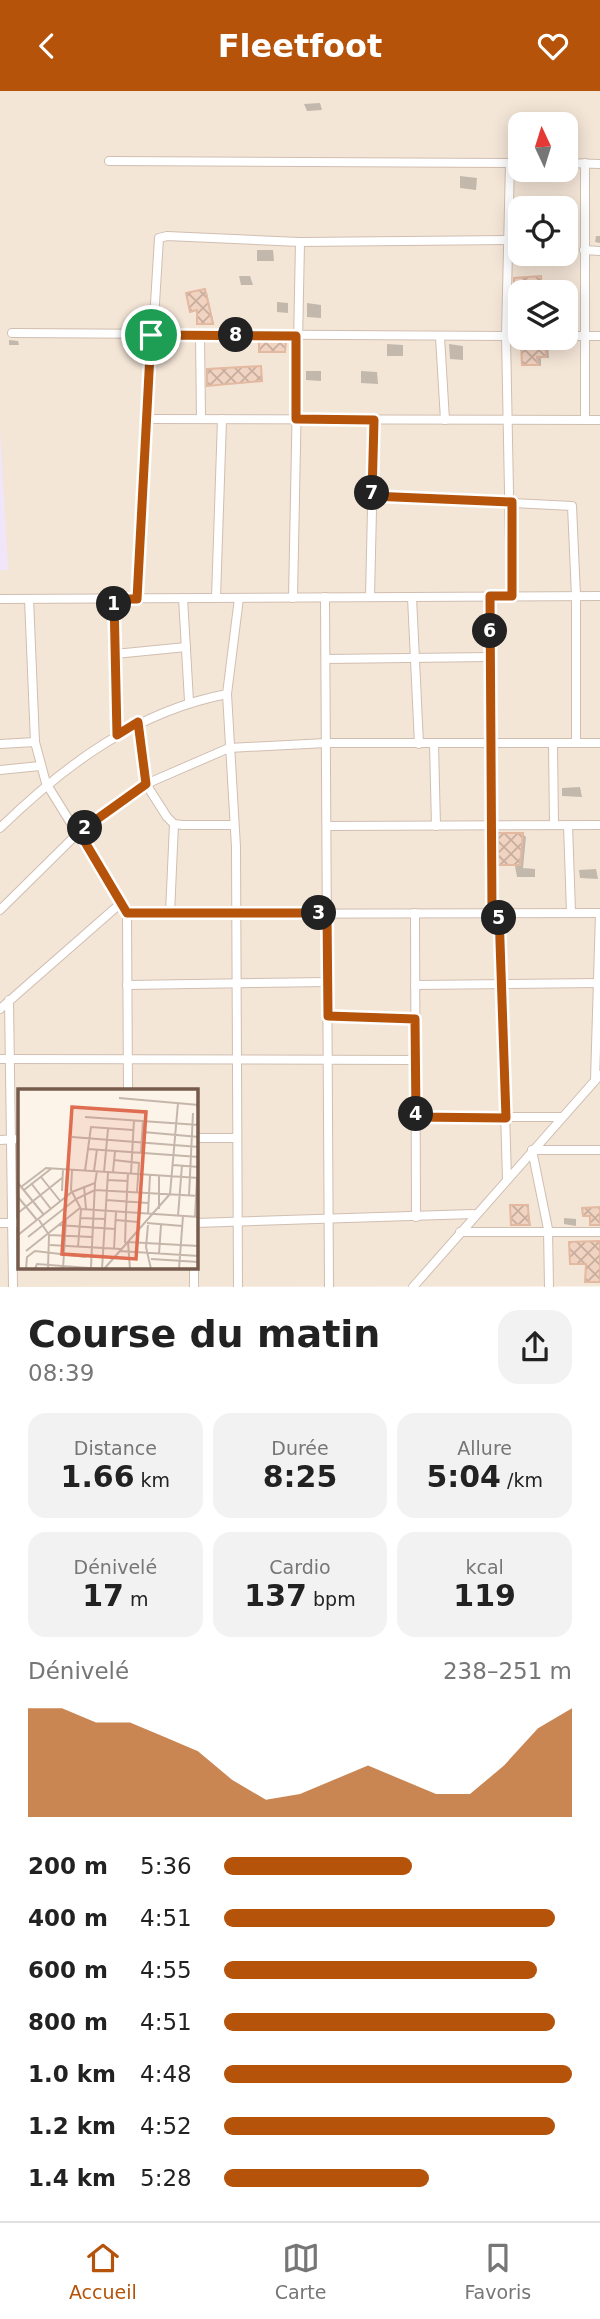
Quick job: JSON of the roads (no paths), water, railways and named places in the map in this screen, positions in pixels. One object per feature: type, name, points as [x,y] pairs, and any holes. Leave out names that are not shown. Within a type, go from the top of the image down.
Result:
[{"type":"street","points":[[109,161],[508,163]]},
{"type":"street","points":[[578,163],[600,163]]},
{"type":"street","points":[[585,163],[585,420]]},
{"type":"street","points":[[137,599],[159,238],[167,236],[300,242],[508,240]]},
{"type":"street","points":[[293,598],[296,336],[300,242]]},
{"type":"street","points":[[584,250],[600,251]]},
{"type":"street","points":[[508,266],[506,336],[512,502],[512,596]]},
{"type":"street","points":[[12,333],[506,336]]},
{"type":"street","points":[[200,335],[201,419]]},
{"type":"street","points":[[578,336],[600,336]]},
{"type":"street","points":[[440,337],[444,420]]},
{"type":"street","points":[[147,419],[508,422],[600,420]]},
{"type":"street","points":[[216,598],[222,419]]},
{"type":"street","points":[[370,597],[374,420]]},
{"type":"street","points":[[372,496],[572,506],[576,596],[576,743]]},
{"type":"street","points":[[490,596],[489,744],[495,912],[502,984],[507,1179]]},
{"type":"street","points":[[0,599],[600,596]]},
{"type":"street","points":[[325,597],[329,1286]]},
{"type":"street","points":[[412,597],[419,744]]},
{"type":"street","points":[[183,598],[189,701]]},
{"type":"street","points":[[238,1286],[236,913],[227,694],[239,598]]},
{"type":"street","points":[[29,599],[35,742],[40,765],[46,783],[127,913],[128,1089]]},
{"type":"street","points":[[114,599],[117,735]]},
{"type":"street","points":[[115,654],[186,647]]},
{"type":"street","points":[[326,659],[491,657]]},
{"type":"street","points":[[0,828],[46,783],[138,722],[189,701],[227,694]]},
{"type":"street","points":[[138,722],[146,784],[174,824],[170,913]]},
{"type":"street","points":[[0,744],[35,742]]},
{"type":"street","points":[[0,910],[79,832],[146,784],[229,748],[326,743],[600,743]]},
{"type":"street","points":[[434,744],[436,825]]},
{"type":"street","points":[[553,744],[554,825]]},
{"type":"street","points":[[0,770],[40,765]]},
{"type":"street","points":[[174,824],[234,825]]},
{"type":"street","points":[[568,825],[571,912]]},
{"type":"street","points":[[327,826],[600,825]]},
{"type":"street","points":[[0,1009],[121,903]]},
{"type":"street","points":[[127,913],[600,912],[598,1077],[473,1214],[413,1286]]},
{"type":"street","points":[[415,913],[416,1217]]},
{"type":"street","points":[[127,985],[327,982]]},
{"type":"street","points":[[415,985],[598,983]]},
{"type":"street","points":[[9,1000],[16,1139],[13,1286]]},
{"type":"street","points":[[328,1016],[415,1019]]},
{"type":"street","points":[[0,1059],[237,1057],[416,1060]]},
{"type":"street","points":[[416,1117],[561,1117]]},
{"type":"street","points":[[198,1138],[237,1138]]},
{"type":"street","points":[[0,1140],[16,1139]]},
{"type":"street","points":[[532,1150],[600,1150]]},
{"type":"street","points":[[532,1150],[548,1230],[550,1286]]},
{"type":"street","points":[[198,1223],[237,1224],[473,1214]]},
{"type":"street","points":[[0,1223],[16,1223]]},
{"type":"street","points":[[460,1232],[600,1232]]}]
